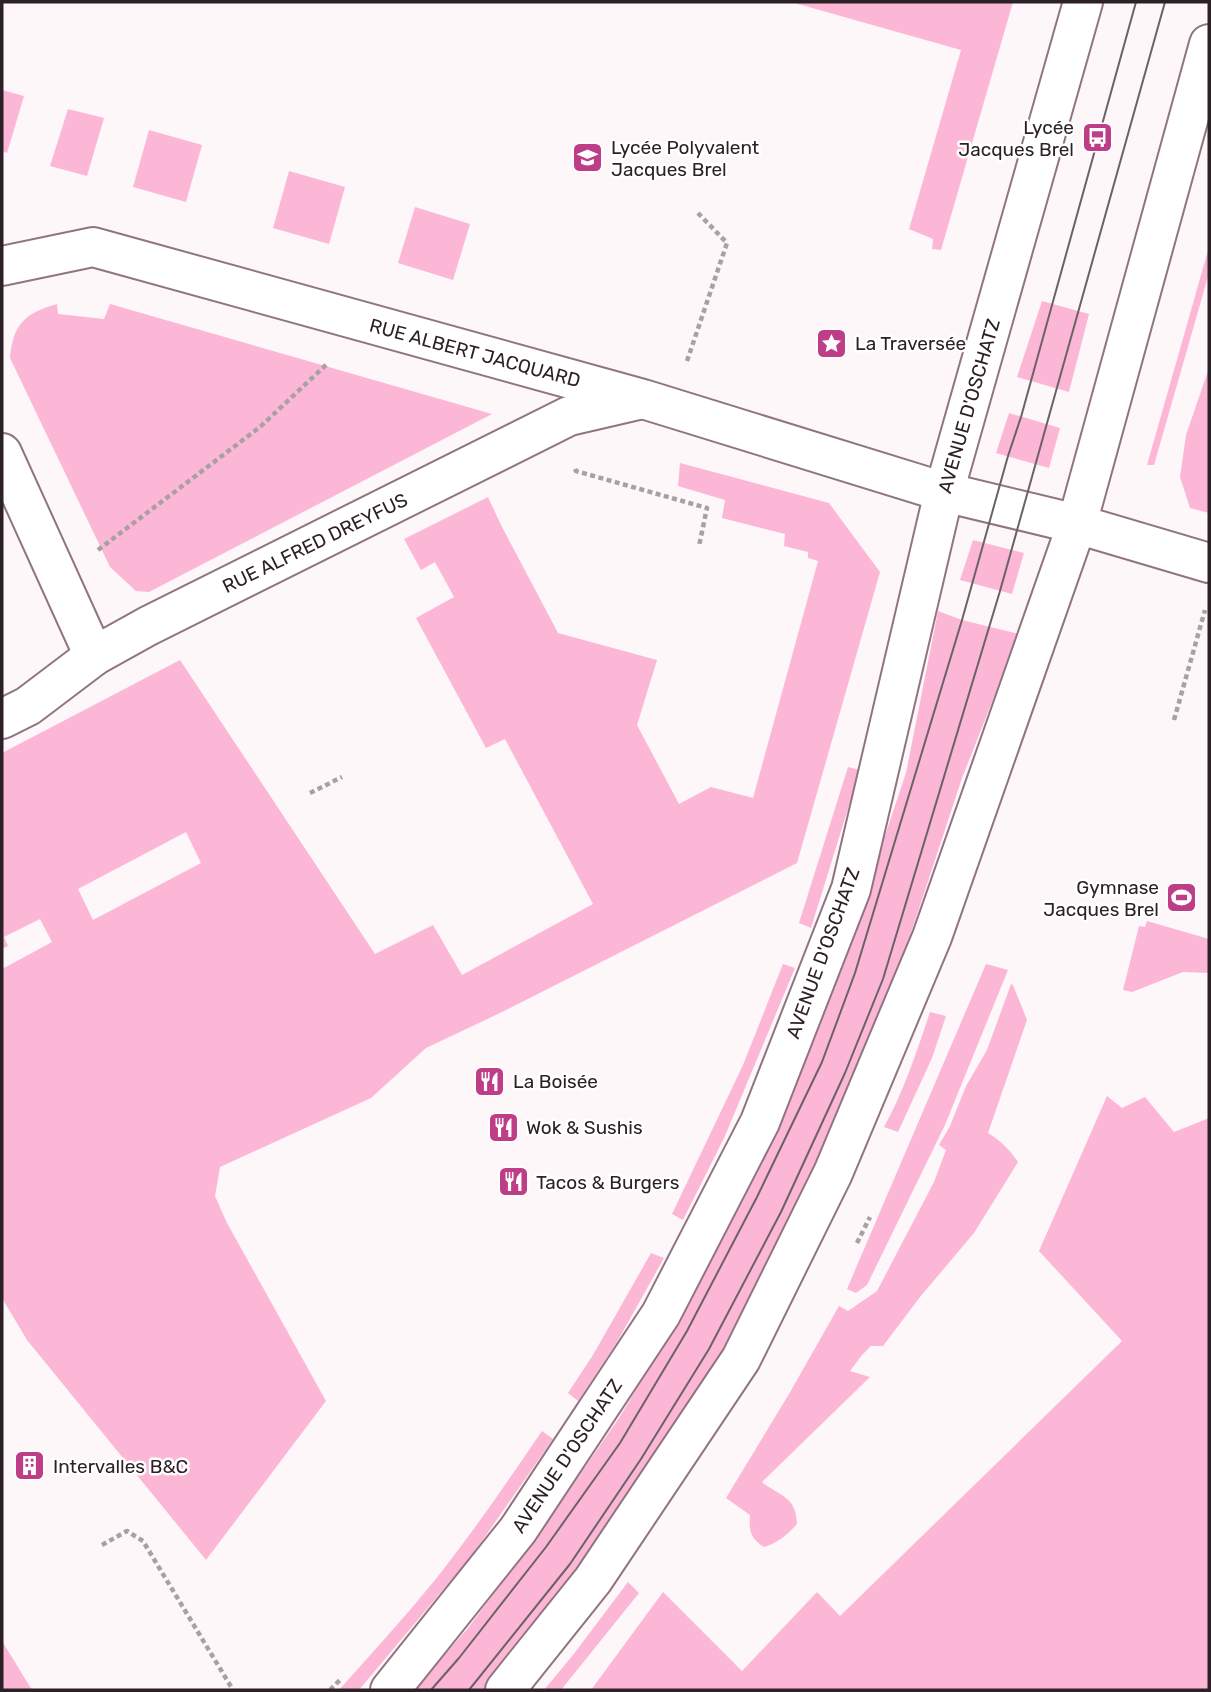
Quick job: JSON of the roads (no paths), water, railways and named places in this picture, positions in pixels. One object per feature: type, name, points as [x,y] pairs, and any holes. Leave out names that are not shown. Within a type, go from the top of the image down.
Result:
[{"type":"street","name":"AVENUE D'OSCHATZ","points":[[390,1690],[518,1530],[661,1314],[760,1122],[850,889],[944,492],[1083,2]]},
{"type":"street","points":[[505,1690],[593,1580],[741,1359],[834,1173],[932,937],[1077,524],[1209,44]]},
{"type":"street","name":"RUE ALBERT JACQUARD","points":[[2,266],[93,247],[643,399],[944,492],[1077,524],[1209,563]]},
{"type":"street","name":"RUE ALFRED DREYFUS","points":[[2,719],[27,706],[94,656],[148,626],[569,416],[643,399]]},
{"type":"street","points":[[2,453],[94,656]]},
{"type":"tram line","points":[[431,1690],[546,1547],[620,1443],[687,1331],[757,1197],[822,1062],[855,973],[962,620],[1136,2]]},
{"type":"tram line","points":[[469,1690],[570,1564],[641,1459],[709,1349],[781,1212],[845,1073],[883,979],[1000,591],[1165,2]]},
{"type":"place","name":"Lycée Jacques Brel","points":[[1097,138]]},
{"type":"place","name":"Lycée Polyvalent Jacques Brel","points":[[588,158]]},
{"type":"place","name":"La Traversée","points":[[832,343]]},
{"type":"place","name":"Gymnase Jacques Brel","points":[[1182,898]]},
{"type":"place","name":"La Boisée","points":[[490,1081]]},
{"type":"place","name":"Wok & Sushis","points":[[503,1127]]},
{"type":"place","name":"Tacos & Burgers","points":[[513,1182]]},
{"type":"place","name":"Intervalles B&C","points":[[30,1466]]}]
